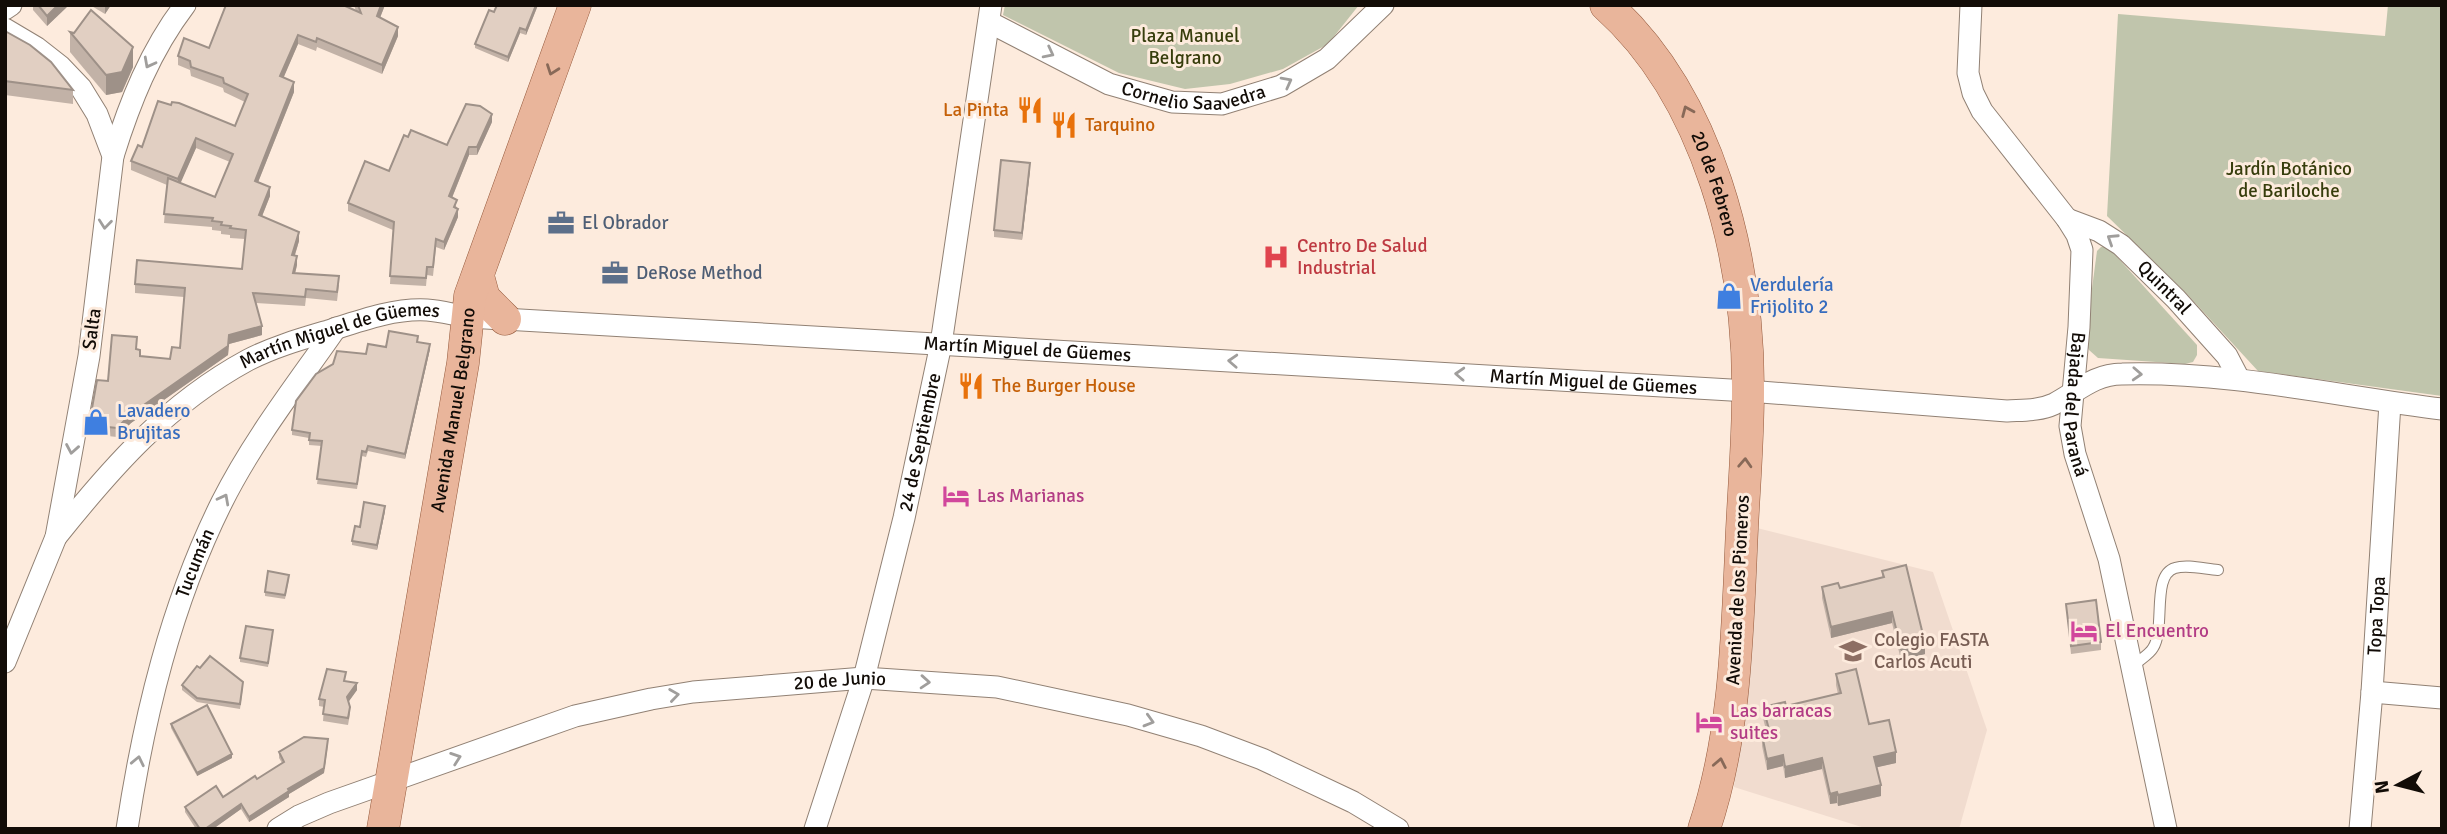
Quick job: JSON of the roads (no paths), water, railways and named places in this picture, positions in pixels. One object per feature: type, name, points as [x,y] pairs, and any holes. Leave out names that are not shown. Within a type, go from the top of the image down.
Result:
[{"type":"main road","name":"Avenida Manuel Belgrano","points":[[383,829],[469,317],[470,296],[575,5]]},
{"type":"main road","name":"20 de Febrero","points":[[1606,5],[1653,57],[1684,103],[1711,172],[1731,233],[1742,300],[1748,391]]},
{"type":"main road","points":[[478,276],[484,298],[505,319]]},
{"type":"main road","name":"Avenida de los Pioneros","points":[[1704,829],[1713,803],[1728,722],[1735,659],[1748,391]]},
{"type":"street","points":[[5,9],[11,5]]},
{"type":"street","points":[[113,156],[128,109],[147,65],[185,5]]},
{"type":"street","name":"Cornelio Saavedra","points":[[990,14],[1109,84],[1172,102],[1222,104],[1281,86],[1327,59],[1383,5]]},
{"type":"street","name":"Bajada del Paraná","points":[[1971,5],[1968,73],[1973,93],[1982,111],[2067,219],[2082,250],[2079,327],[2070,426],[2109,559],[2166,829]]},
{"type":"street","name":"24 de Septiembre","points":[[815,829],[864,678],[904,518],[941,344],[990,14]]},
{"type":"street","name":"Salta","points":[[5,29],[37,48],[60,66],[81,88],[97,114],[113,156],[89,356],[56,537],[5,662]]},
{"type":"street","name":"Quintral","points":[[2067,219],[2099,231],[2121,245],[2176,299],[2227,356],[2239,379]]},
{"type":"street","name":"Martín Miguel de Güemes","points":[[56,537],[108,472],[141,438],[171,413],[248,360],[336,328],[386,314],[408,311],[427,310],[469,317],[1748,391],[2007,411],[2034,410],[2053,404],[2072,391]]},
{"type":"street","name":"Tucumán","points":[[127,829],[148,713],[190,579],[229,491],[262,434],[336,328]]},
{"type":"street","points":[[2072,391],[2099,377],[2120,374],[2239,379],[2442,409]]},
{"type":"street","name":"Topa Topa","points":[[2360,829],[2372,692],[2390,403]]},
{"type":"street","name":"20 de Junio","points":[[278,829],[329,803],[575,716],[693,692],[864,678],[996,687],[1128,715],[1201,736],[1262,760],[1353,802],[1398,829]]},
{"type":"street","points":[[2372,692],[2442,698]]},
{"type":"lane","points":[[2133,666],[2153,649],[2159,634],[2161,582],[2167,571],[2176,567],[2218,570]]},
{"type":"place","name":"La Pinta","points":[[1030,110]]},
{"type":"place","name":"Tarquino","points":[[1064,125]]},
{"type":"place","name":"El Obrador","points":[[561,223]]},
{"type":"place","name":"Centro De Salud Industrial","points":[[1276,257]]},
{"type":"place","name":"DeRose Method","points":[[615,273]]},
{"type":"place","name":"Verdulería Frijolito 2","points":[[1729,296]]},
{"type":"place","name":"The Burger House","points":[[971,386]]},
{"type":"place","name":"Lavadero Brujitas","points":[[96,422]]},
{"type":"place","name":"Las Marianas","points":[[956,496]]},
{"type":"place","name":"El Encuentro","points":[[2084,631]]},
{"type":"place","name":"Colegio FASTA Carlos Acuti","points":[[1853,651]]},
{"type":"place","name":"Las barracas suites","points":[[1709,722]]},
{"type":"park label","name":"Plaza Manuel Belgrano","points":[[1185,47]]},
{"type":"park label","name":"Jardín Botánico de Bariloche","points":[[2289,180]]}]
